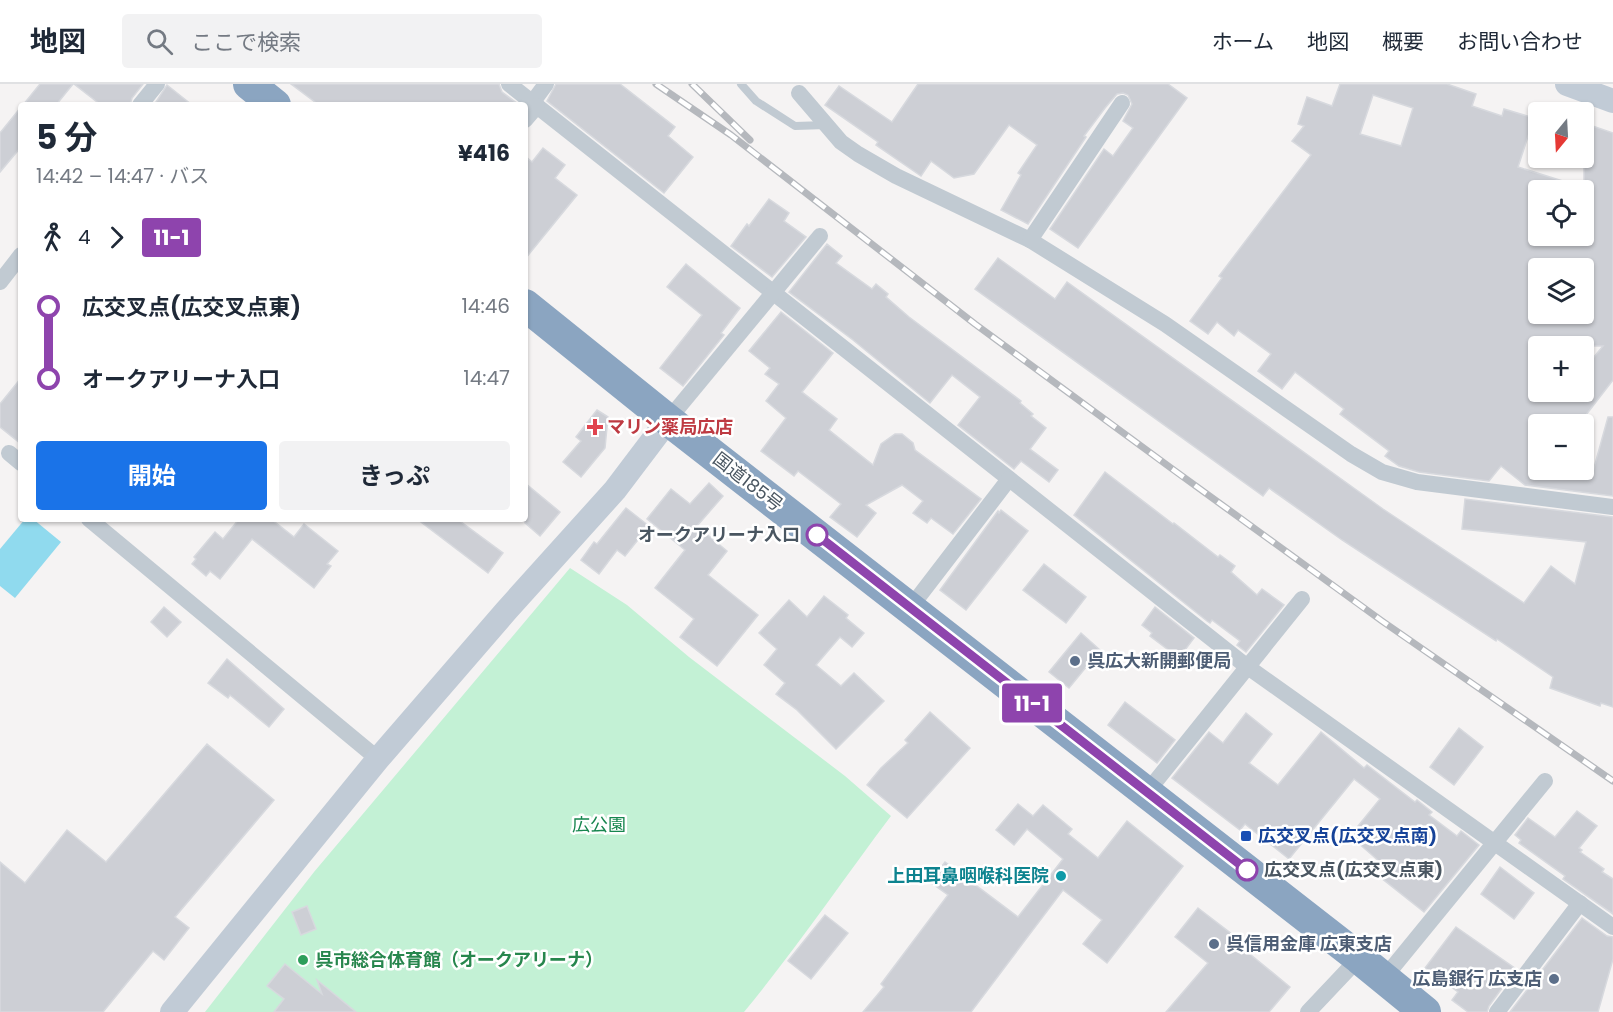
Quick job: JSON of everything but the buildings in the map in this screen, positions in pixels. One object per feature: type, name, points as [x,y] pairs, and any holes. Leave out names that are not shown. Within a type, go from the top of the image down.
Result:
[{"type":"highway","points":[[249,84],[271,102]]},
{"type":"highway","name":"国道185号","points":[[528,307],[668,420],[1147,792],[1425,1012]]},
{"type":"street","points":[[142,102],[157,84]]},
{"type":"street","points":[[508,84],[1247,667],[1613,927]]},
{"type":"street","points":[[528,115],[546,84]]},
{"type":"street","points":[[1567,84],[1613,100]]},
{"type":"street","points":[[799,93],[841,142],[896,176],[1030,240],[1165,324],[1352,454],[1382,472],[1417,482],[1613,507]]},
{"type":"street","points":[[1030,240],[1122,103]]},
{"type":"street","points":[[172,1012],[378,759],[615,490],[668,420],[820,236]]},
{"type":"street","points":[[0,282],[18,259]]},
{"type":"street","points":[[910,608],[1009,479]]},
{"type":"street","points":[[93,522],[378,759]]},
{"type":"street","points":[[1147,792],[1302,599]]},
{"type":"street","points":[[1384,978],[1545,781]]},
{"type":"street","points":[[1497,1012],[1580,903]]},
{"type":"street","points":[[1308,1012],[1359,958]]},
{"type":"lane","points":[[741,84],[756,101],[795,126],[826,125]]},
{"type":"green space","name":"広公園","points":[[570,568],[627,605],[689,657],[845,776],[891,816],[744,1012],[205,1012],[314,872]]},
{"type":"water","points":[[22,522],[37,522],[61,542],[15,598],[0,586],[0,549]]},
{"type":"railway","points":[[656,84],[731,135],[975,324],[1171,468],[1382,621],[1613,781]]},
{"type":"railway","points":[[692,84],[750,140]]},
{"type":"bus line","name":"11-1","points":[[817,535],[1247,870]]},
{"type":"place","name":"マリン薬局広店","points":[[595,427]]},
{"type":"place","name":"オークアリーナ入口","points":[[817,535]]},
{"type":"place","name":"呉広大新開郵便局","points":[[1075,661]]},
{"type":"place","name":"広交叉点(広交叉点南)","points":[[1246,836]]},
{"type":"place","name":"広交叉点(広交叉点東)","points":[[1247,870]]},
{"type":"place","name":"上田耳鼻咽喉科医院","points":[[1061,876]]},
{"type":"place","name":"呉信用金庫 広東支店","points":[[1214,944]]},
{"type":"place","name":"呉市総合体育館（オークアリーナ）","points":[[303,960]]},
{"type":"place","name":"広島銀行 広支店","points":[[1554,979]]}]
